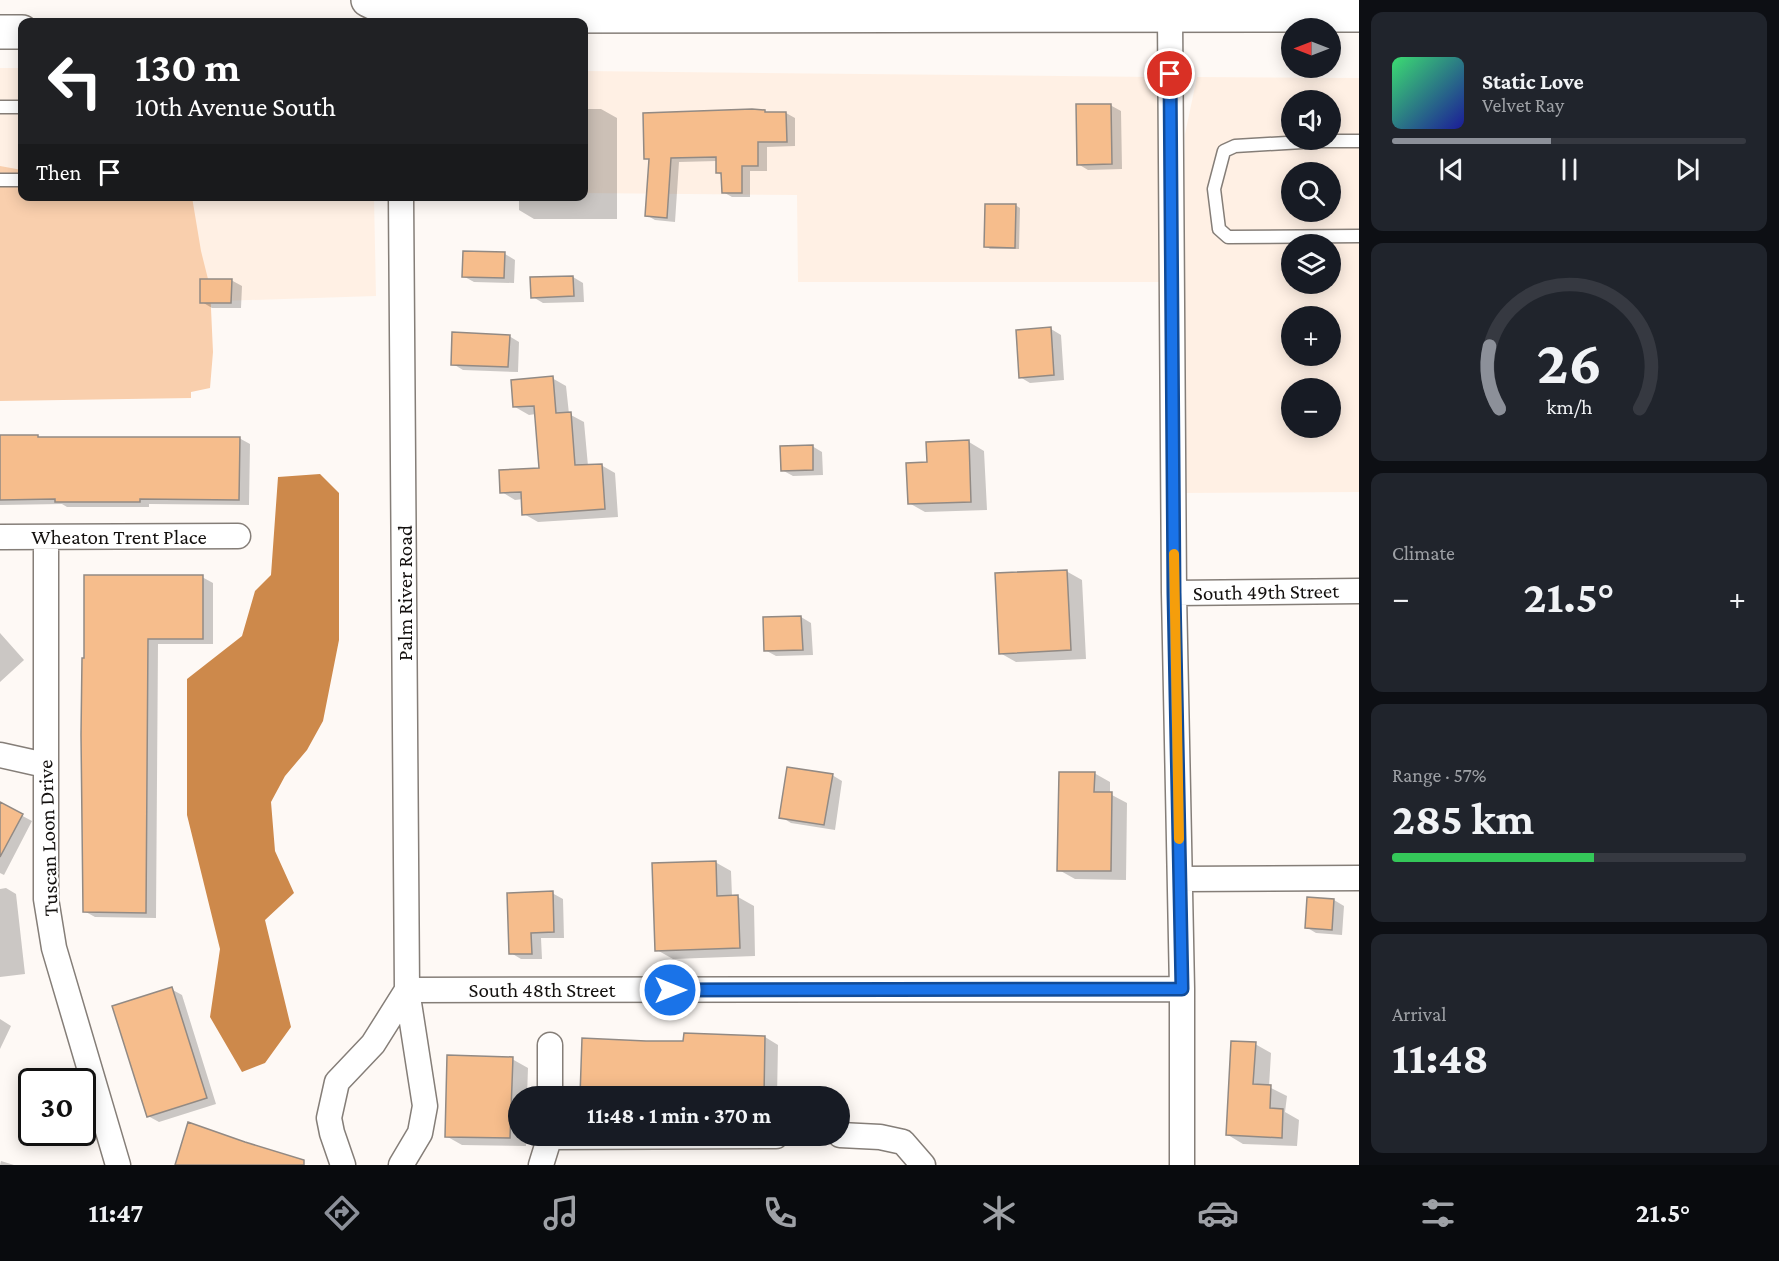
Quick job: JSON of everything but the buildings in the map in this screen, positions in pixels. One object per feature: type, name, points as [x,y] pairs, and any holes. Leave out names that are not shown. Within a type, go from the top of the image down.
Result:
[{"type":"main road","points":[[368,0],[391,18]]},
{"type":"main road","points":[[432,18],[624,8],[1208,8],[1359,15]]},
{"type":"main road","points":[[0,32],[18,32]]},
{"type":"street","points":[[1169,8],[1174,593],[1182,989],[1182,1165]]},
{"type":"street","name":"Palm River Road","points":[[401,201],[407,990],[425,1106],[420,1133],[401,1165]]},
{"type":"street","name":"Wheaton Trent Place","points":[[0,537],[238,536]]},
{"type":"street","name":"Tuscan Loon Drive","points":[[46,537],[46,899],[54,948],[118,1165]]},
{"type":"street","name":"South 49th Street","points":[[1174,593],[1359,591]]},
{"type":"street","points":[[0,754],[45,765]]},
{"type":"street","points":[[1179,879],[1359,878]]},
{"type":"street","name":"South 48th Street","points":[[407,990],[1182,989]]},
{"type":"street","points":[[343,1165],[329,1118],[337,1082],[373,1044],[407,990]]},
{"type":"street","points":[[550,1045],[550,1086]]},
{"type":"street","points":[[850,1136],[879,1137],[903,1142],[923,1165]]},
{"type":"street","points":[[541,1165],[547,1146]]},
{"type":"lane","points":[[0,107],[18,107]]},
{"type":"lane","points":[[1359,141],[1235,146],[1224,151],[1214,189],[1219,229],[1228,237],[1359,236]]},
{"type":"lane","points":[[0,180],[18,180]]},
{"type":"shaded area","points":[[0,68],[18,68],[18,182],[0,183]]},
{"type":"shaded area","points":[[588,71],[1153,77],[1162,129],[1166,282],[798,282],[797,195],[588,193]]},
{"type":"shaded area","points":[[1197,77],[1359,78],[1359,492],[1181,493],[1185,134]]},
{"type":"shaded area","points":[[0,166],[18,169],[18,201],[193,201],[210,287],[213,352],[210,388],[191,392],[191,398],[0,401]]},
{"type":"shaded area","points":[[189,201],[374,201],[376,296],[189,302]]},
{"type":"shaded area","points":[[320,474],[339,493],[339,640],[323,721],[307,750],[285,776],[271,802],[275,851],[294,893],[265,920],[291,1027],[265,1063],[242,1072],[210,1017],[220,949],[187,815],[187,679],[242,636],[255,591],[271,575],[278,477]]},
{"type":"slow traffic","points":[[1174,554],[1179,839]]},
{"type":"route","points":[[670,990],[1182,989],[1174,593],[1170,74]]}]
